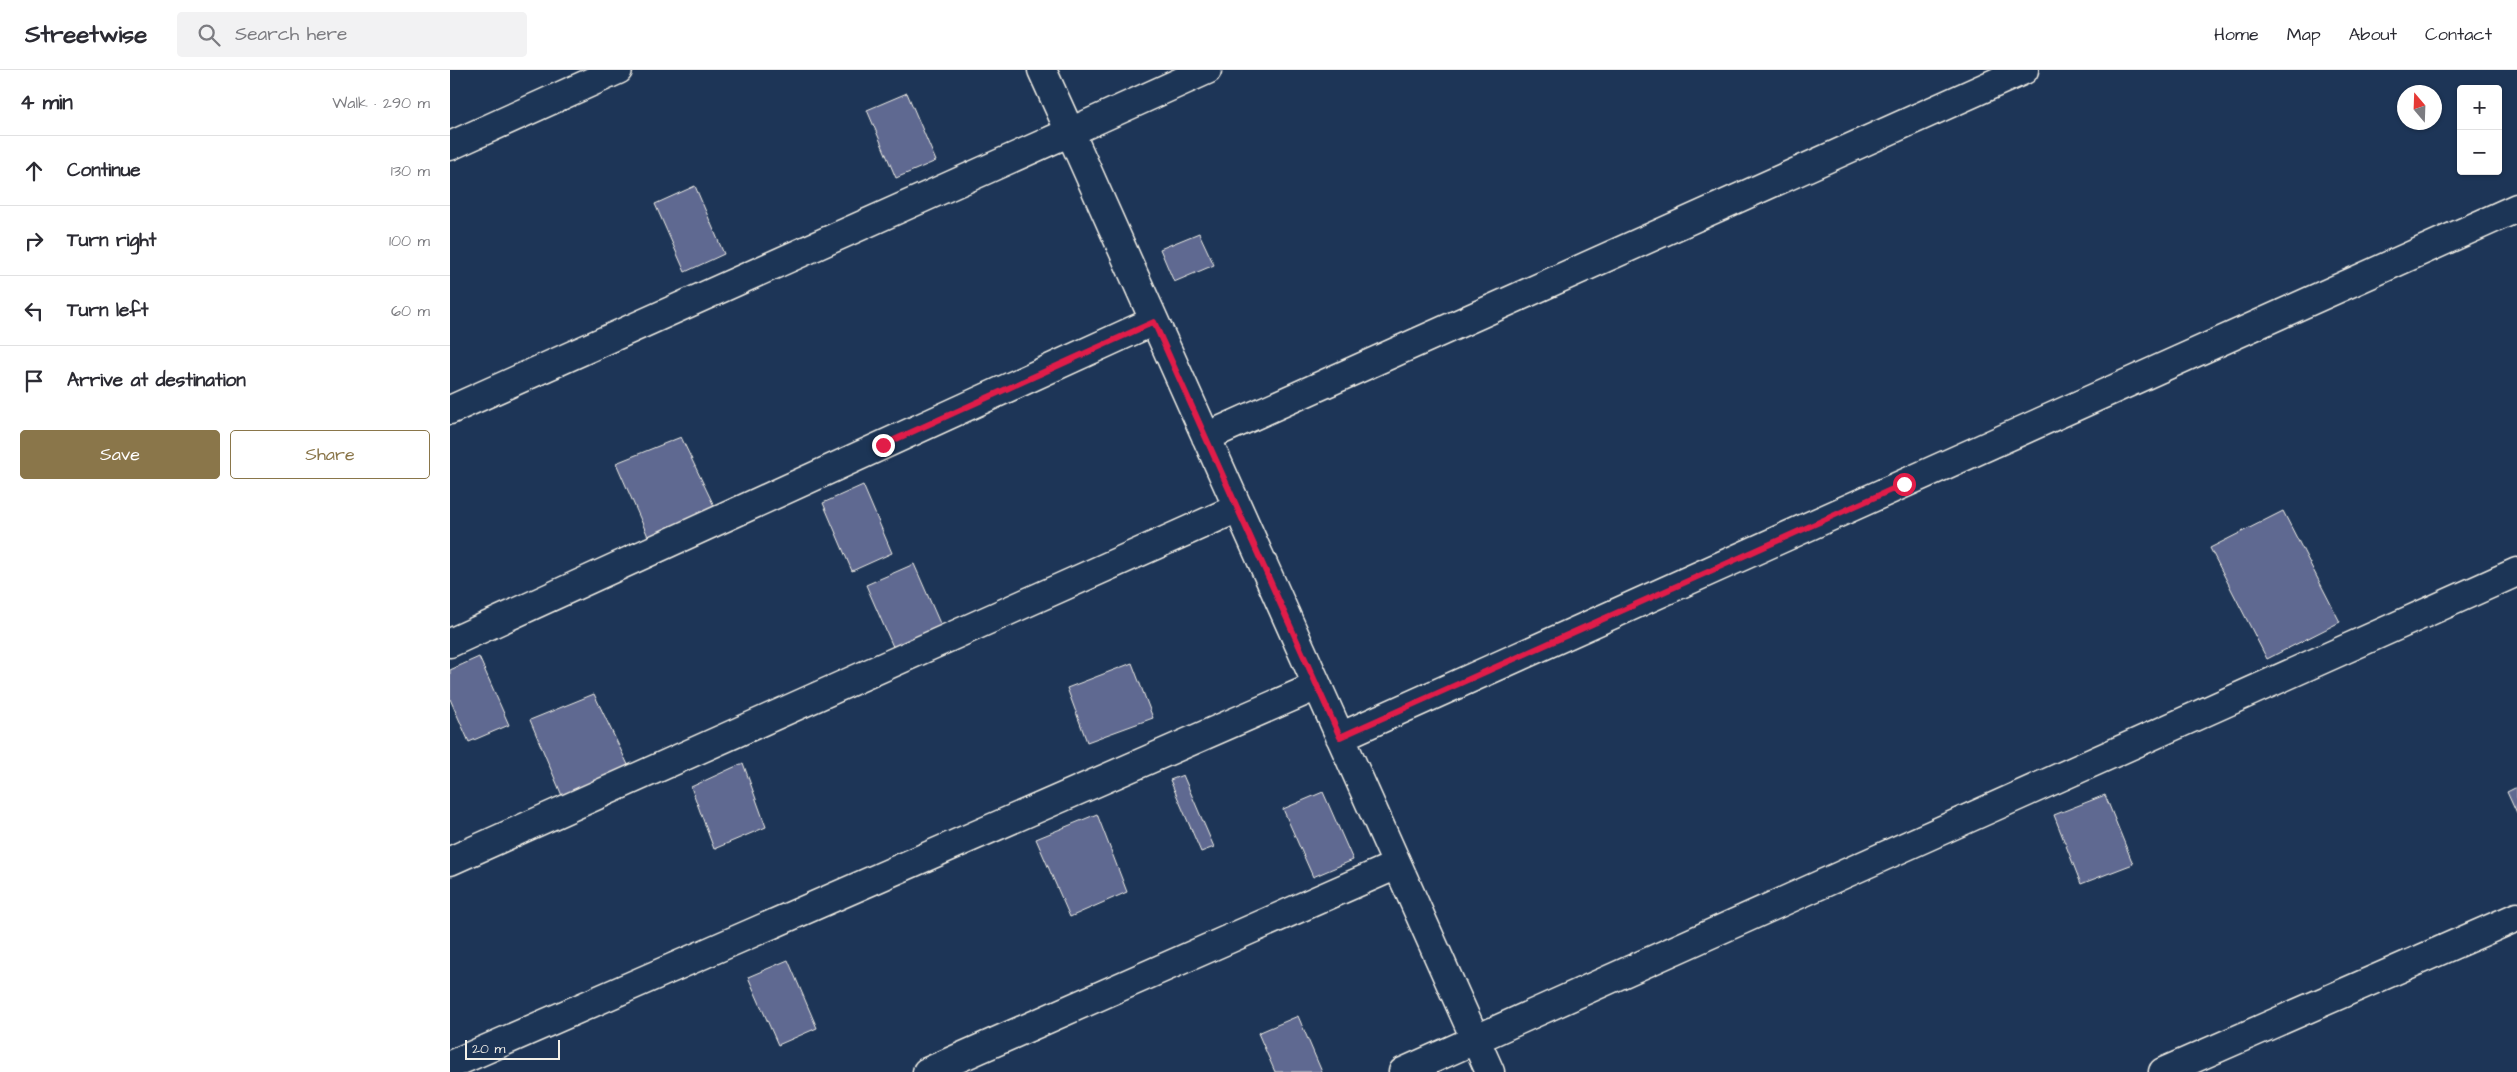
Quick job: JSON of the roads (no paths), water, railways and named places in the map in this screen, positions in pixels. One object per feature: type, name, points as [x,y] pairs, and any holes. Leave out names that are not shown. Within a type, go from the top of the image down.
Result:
[{"type":"street","points":[[450,146],[618,70]]},
{"type":"street","points":[[1042,70],[1490,1072]]},
{"type":"street","points":[[450,410],[1207,70]]},
{"type":"street","points":[[1206,437],[2024,70]]},
{"type":"street","points":[[1340,737],[2517,208]]},
{"type":"street","points":[[450,642],[1154,322]]},
{"type":"street","points":[[450,861],[1238,508]]},
{"type":"street","points":[[1403,1072],[2517,572]]},
{"type":"street","points":[[450,1065],[1317,686]]},
{"type":"street","points":[[927,1072],[1398,865]]},
{"type":"street","points":[[2163,1072],[2517,917]]}]
